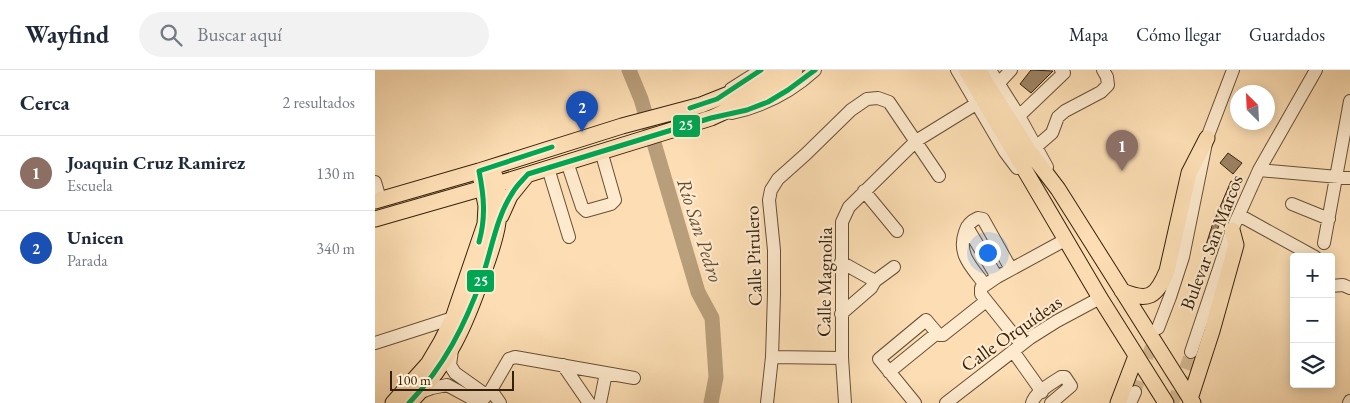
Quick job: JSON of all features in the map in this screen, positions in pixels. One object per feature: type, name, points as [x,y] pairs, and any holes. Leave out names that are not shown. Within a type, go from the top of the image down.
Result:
[{"type":"main road","points":[[378,200],[486,169],[622,126],[678,111],[759,82],[776,70]]},
{"type":"main road","points":[[375,219],[490,187],[711,118],[777,85],[795,70]]},
{"type":"main road","points":[[966,70],[1065,240],[1166,403]]},
{"type":"main road","points":[[979,70],[1029,151],[1058,189],[1191,401]]},
{"type":"main road","points":[[1122,291],[1142,298],[1155,293],[1161,286],[1167,271],[1189,173],[1207,138]]},
{"type":"main road","points":[[486,169],[490,187],[499,204],[498,222]]},
{"type":"main road","points":[[393,403],[428,364],[441,342],[459,320],[489,257],[498,222],[510,196],[528,174]]},
{"type":"main road","points":[[414,398],[437,373],[452,350],[485,224],[490,187]]},
{"type":"main road","points":[[420,206],[445,206],[468,201],[480,207],[485,213]]},
{"type":"main road","points":[[1191,401],[1236,245],[1232,230]]},
{"type":"main road","points":[[1118,403],[1136,356]]},
{"type":"street","points":[[717,98],[761,70]]},
{"type":"street","points":[[711,118],[747,110],[769,102],[794,87],[815,70]]},
{"type":"street","points":[[957,70],[1005,152],[1039,194]]},
{"type":"street","points":[[990,70],[1037,146],[1058,189]]},
{"type":"street","points":[[998,84],[1011,70]]},
{"type":"street","points":[[1019,116],[1064,73],[1061,70]]},
{"type":"street","points":[[1037,146],[1052,133],[1058,117],[1101,92],[1108,85],[1107,77],[1103,70]]},
{"type":"street","name":"Bulevar San Marcos","points":[[1158,328],[1183,257],[1207,138],[1233,70]]},
{"type":"street","name":"Bulevar San Marcos","points":[[1191,352],[1239,214],[1259,170],[1316,70]]},
{"type":"street","name":"Calle Pirulero","points":[[767,403],[772,356],[774,250],[769,200],[771,190],[778,178],[806,154],[851,110],[867,99],[878,98],[889,102],[939,176]]},
{"type":"street","points":[[1325,243],[1335,177],[1350,102]]},
{"type":"street","name":"Calle Magnolia","points":[[843,402],[841,314],[842,222],[849,207],[916,141],[976,104]]},
{"type":"street","points":[[567,162],[581,207],[586,210],[611,204],[615,200],[601,151]]},
{"type":"street","points":[[548,168],[569,237]]},
{"type":"street","points":[[1259,170],[1350,178]]},
{"type":"street","points":[[375,182],[378,200]]},
{"type":"street","points":[[864,191],[897,232]]},
{"type":"street","points":[[1292,204],[1329,219]]},
{"type":"street","points":[[1239,214],[1308,253]]},
{"type":"street","points":[[985,285],[962,250],[962,240],[967,227],[972,221],[978,218],[983,219],[1011,269]]},
{"type":"street","points":[[967,227],[997,277]]},
{"type":"street","points":[[1041,392],[1017,348],[980,290],[997,277],[1065,240]]},
{"type":"street","points":[[841,262],[875,281]]},
{"type":"street","points":[[841,314],[871,288],[875,281],[895,267]]},
{"type":"street","points":[[1335,286],[1343,285],[1350,288]]},
{"type":"street","name":"Calle Orquídeas","points":[[946,403],[1017,348],[1057,321],[1100,298]]},
{"type":"street","points":[[915,403],[889,372],[937,333],[939,336],[943,335],[986,301]]},
{"type":"street","points":[[375,343],[459,320]]},
{"type":"street","points":[[452,350],[450,365],[455,373],[486,396],[500,403]]},
{"type":"street","points":[[772,356],[842,358]]},
{"type":"street","points":[[486,396],[511,357],[634,378]]},
{"type":"street","points":[[563,366],[589,403]]},
{"type":"street","points":[[601,403],[606,373]]},
{"type":"street","points":[[1032,403],[1033,399],[1041,392],[1063,376],[1070,383],[1070,388],[1051,403]]},
{"type":"street","points":[[414,398],[432,388],[447,385],[486,396]]},
{"type":"building","points":[[1031,70],[1053,71],[1031,93],[1020,84]]},
{"type":"building","points":[[1228,153],[1242,163],[1233,174],[1220,163]]},
{"type":"building","points":[[1231,181],[1237,184],[1212,247],[1206,245],[1212,226]]},
{"type":"waterway","name":"Río San Pedro","points":[[629,70],[641,99],[698,292],[712,318],[716,377],[711,403]]},
{"type":"tunnel","points":[[1135,392],[1155,335]]},
{"type":"tunnel","points":[[1173,403],[1191,352]]},
{"type":"transit line","name":"25","points":[[690,108],[717,99],[761,70]]},
{"type":"transit line","name":"25","points":[[409,403],[433,375],[461,329],[482,278],[502,212],[515,189],[528,174],[711,118],[747,110],[768,102],[815,70]]},
{"type":"transit line","name":"25","points":[[479,242],[484,206],[479,171],[552,147]]},
{"type":"place","name":"Unicen","points":[[582,132]]},
{"type":"place","name":"Joaquin Cruz Ramirez","points":[[1122,171]]}]
